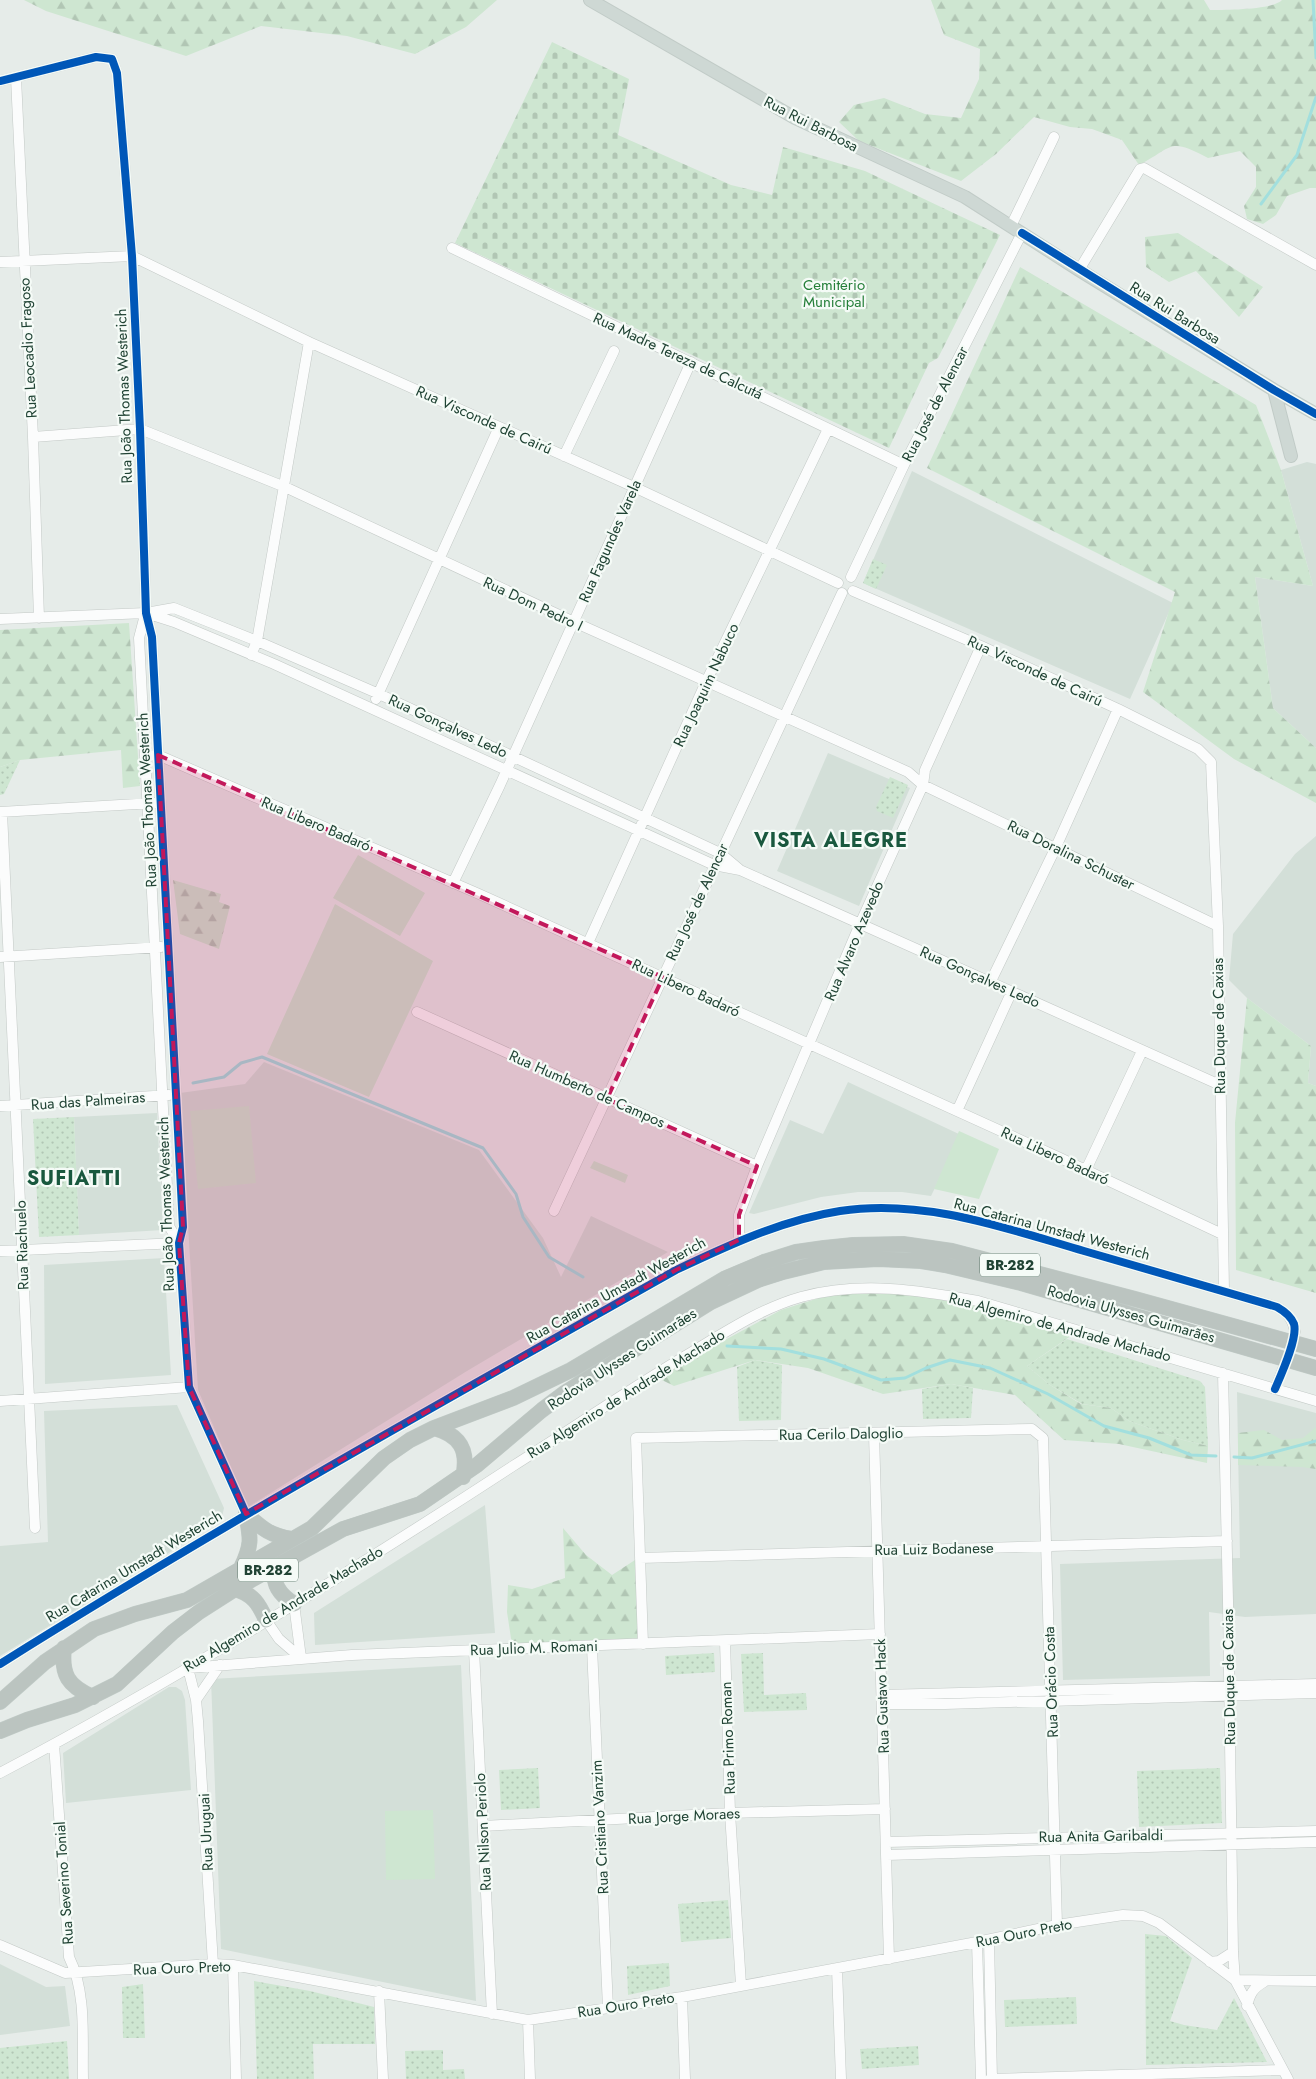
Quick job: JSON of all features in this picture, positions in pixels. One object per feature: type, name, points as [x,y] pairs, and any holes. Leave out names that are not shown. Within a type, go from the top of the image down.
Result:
[{"type":"highway","name":"Rodovia Ulysses Guimarães","points":[[0,1702],[30,1674],[64,1648],[94,1629],[187,1600],[312,1528],[384,1458],[410,1440],[434,1428],[513,1398],[571,1370],[726,1278],[764,1262],[796,1252],[853,1245],[912,1245],[974,1255],[1316,1349]]},
{"type":"highway","name":"Rodovia Ulysses Guimarães","points":[[0,1731],[26,1720],[75,1705],[117,1684],[180,1627],[199,1612],[235,1589],[343,1529],[420,1504],[462,1477],[566,1392],[712,1302],[783,1272],[824,1262],[901,1260],[945,1265],[1021,1283],[1316,1368]]},
{"type":"highway","points":[[434,1428],[447,1432],[457,1440],[464,1451],[466,1464],[462,1477]]},
{"type":"highway","points":[[246,1514],[265,1530],[276,1536],[292,1539]]},
{"type":"highway","points":[[242,1568],[250,1549],[246,1514]]},
{"type":"highway","points":[[274,1567],[273,1578],[277,1588],[284,1597],[294,1604]]},
{"type":"highway","points":[[235,1589],[246,1592],[255,1599],[266,1620]]},
{"type":"highway","points":[[64,1648],[62,1664],[67,1679],[78,1691],[93,1697]]},
{"type":"main road","name":"Rua Rui Barbosa","points":[[590,0],[795,118],[965,197],[1079,270],[1316,414]]},
{"type":"main road","points":[[1274,390],[1291,456]]},
{"type":"street","name":"Rua João Thomas Westerich","points":[[16,78],[96,57],[112,59],[117,73],[132,256],[146,613],[152,637],[160,803],[170,946],[183,1227],[179,1243],[189,1387],[246,1514]]},
{"type":"street","points":[[0,81],[16,78]]},
{"type":"street","name":"Rua Leocadio Fragoso","points":[[16,78],[33,436],[39,618]]},
{"type":"street","name":"Rua José de Alencar","points":[[851,577],[1017,229],[1054,138]]},
{"type":"street","points":[[1079,270],[1140,169],[1147,168],[1316,265]]},
{"type":"street","name":"Rua Madre Tereza de Calcutá","points":[[452,248],[904,465]]},
{"type":"street","points":[[0,262],[132,256]]},
{"type":"street","name":"Rua Visconde de Cairú","points":[[132,256],[309,342],[634,487],[838,583]]},
{"type":"street","points":[[251,655],[257,641],[309,342]]},
{"type":"street","points":[[564,456],[614,351]]},
{"type":"street","name":"Rua Fagundes Varela","points":[[453,883],[513,757],[691,362]]},
{"type":"street","points":[[372,709],[500,427]]},
{"type":"street","name":"Rua Joaquim Nabuco","points":[[588,943],[706,682],[828,428]]},
{"type":"street","points":[[33,436],[140,429]]},
{"type":"street","name":"Rua Dom Pedro I","points":[[140,429],[285,487],[574,622],[908,772],[923,784]]},
{"type":"street","points":[[843,577],[851,577],[855,584],[853,591],[842,593],[837,587],[838,583],[843,577]]},
{"type":"street","name":"Rua Visconde de Cairú","points":[[853,591],[981,646],[1118,709],[1198,749],[1211,762]]},
{"type":"street","name":"Rua José de Alencar","points":[[554,1211],[842,593]]},
{"type":"street","name":"Rua Gonçalves Ledo","points":[[0,619],[146,613],[174,608],[314,665],[580,787],[720,852],[740,870]]},
{"type":"street","name":"Rua João Thomas Westerich","points":[[146,613],[140,638],[162,1096],[169,1226],[179,1243]]},
{"type":"street","name":"Rua Gonçalves Ledo","points":[[146,613],[174,622],[308,679],[639,832],[714,865],[740,870],[1220,1085]]},
{"type":"street","name":"Rua Alvaro Azevedo","points":[[739,1240],[739,1215],[757,1166],[860,924],[923,784],[925,770],[981,646]]},
{"type":"street","points":[[308,679],[314,665]]},
{"type":"street","points":[[142,686],[155,686]]},
{"type":"street","points":[[991,981],[1056,847],[1118,709]]},
{"type":"street","points":[[441,740],[447,726]]},
{"type":"street","name":"Rua Libero Badaró","points":[[146,756],[158,755],[453,883],[957,1111],[1222,1234]]},
{"type":"street","name":"Rua Duque de Caxias","points":[[1211,762],[1218,926],[1224,1291]]},
{"type":"street","name":"Rua Doralina Schuster","points":[[923,784],[1218,926]]},
{"type":"street","points":[[573,802],[580,787]]},
{"type":"street","points":[[1,812],[160,803]]},
{"type":"street","name":"Rua Riachuelo","points":[[1,812],[4,957],[16,1106],[34,1528]]},
{"type":"street","points":[[152,865],[164,864]]},
{"type":"street","points":[[4,957],[170,946]]},
{"type":"street","points":[[957,1111],[1012,992]]},
{"type":"street","name":"Rua Humberto de Campos","points":[[417,1012],[757,1166]]},
{"type":"street","points":[[158,1018],[173,1017]]},
{"type":"street","points":[[1086,1170],[1142,1051]]},
{"type":"street","name":"Rua das Palmeiras","points":[[0,1106],[176,1095]]},
{"type":"street","points":[[166,1162],[180,1162]]},
{"type":"street","name":"Rua Catarina Umstadt Westerich","points":[[0,1664],[246,1514],[676,1270],[739,1240],[796,1220],[840,1211],[874,1208],[919,1210],[987,1222],[1224,1291],[1285,1311],[1291,1319],[1295,1332]]},
{"type":"street","points":[[0,1251],[179,1243]]},
{"type":"street","name":"Rua Algemiro de Andrade Machado","points":[[0,1772],[54,1744],[188,1668],[294,1604],[511,1468],[673,1362],[738,1324],[774,1307],[801,1298],[841,1289],[873,1288],[933,1292],[978,1301],[1316,1401]]},
{"type":"street","points":[[1276,1389],[1283,1369]]},
{"type":"street","name":"Rua Duque de Caxias","points":[[1223,1373],[1235,1980]]},
{"type":"street","points":[[0,1401],[189,1387]]},
{"type":"street","name":"Rua Cerilo Daloglio","points":[[640,1558],[636,1438],[1032,1429],[1043,1438]]},
{"type":"street","name":"Rua Gustavo Hack","points":[[874,1434],[889,1959]]},
{"type":"street","name":"Rua Orácio Costa","points":[[1043,1438],[1057,1925]]},
{"type":"street","name":"Rua Luiz Bodanese","points":[[640,1558],[1227,1541]]},
{"type":"street","points":[[640,1558],[643,1644]]},
{"type":"street","points":[[294,1604],[301,1658]]},
{"type":"street","points":[[266,1620],[279,1638],[301,1658]]},
{"type":"street","name":"Rua Julio M. Romani","points":[[188,1668],[301,1658],[880,1634]]},
{"type":"street","name":"Rua Primo Roman","points":[[725,1641],[730,1813],[741,1985]]},
{"type":"street","name":"Rua Cristiano Vanzim","points":[[592,1647],[608,2008]]},
{"type":"street","name":"Rua Nilson Periolo","points":[[474,1650],[492,2014]]},
{"type":"street","points":[[196,1700],[220,1665]]},
{"type":"street","name":"Rua Uruguai","points":[[188,1668],[196,1700],[213,1964]]},
{"type":"street","points":[[1294,1689],[1316,1684]]},
{"type":"street","points":[[882,1700],[945,1693],[990,1692],[1051,1695],[1294,1689],[1316,1693]]},
{"type":"street","points":[[990,1692],[991,1702]]},
{"type":"street","points":[[945,1693],[945,1704]]},
{"type":"street","points":[[882,1700],[945,1704],[991,1702],[1051,1695]]},
{"type":"street","name":"Rua Severino Tonial","points":[[54,1744],[69,1957],[76,1972],[80,1993],[83,2079]]},
{"type":"street","name":"Rua Jorge Moraes","points":[[483,1826],[730,1813],[884,1809]]},
{"type":"street","points":[[1315,1831],[1316,1842]]},
{"type":"street","name":"Rua Anita Garibaldi","points":[[887,1842],[1055,1836],[1315,1831]]},
{"type":"street","points":[[1167,1835],[1167,1846]]},
{"type":"street","points":[[1121,1836],[1122,1848]]},
{"type":"street","points":[[990,1839],[991,1852]]},
{"type":"street","points":[[941,1841],[941,1853]]},
{"type":"street","name":"Rua Anita Garibaldi","points":[[887,1855],[1316,1842]]},
{"type":"street","name":"Rua Ouro Preto","points":[[0,1945],[61,1973],[213,1964],[233,1965],[528,2020],[682,1997],[989,1940],[1057,1925],[1123,1915],[1143,1916],[1159,1923],[1235,1980]]},
{"type":"street","points":[[989,1940],[991,2079],[1285,2076]]},
{"type":"street","points":[[977,1942],[981,2079]]},
{"type":"street","points":[[1210,1962],[1220,1961],[1233,1952]]},
{"type":"street","points":[[233,1965],[236,2079]]},
{"type":"street","points":[[837,1968],[841,2079]]},
{"type":"street","points":[[1235,1980],[1264,1982],[1316,1981]]},
{"type":"street","points":[[1235,1980],[1285,2076]]},
{"type":"street","points":[[1248,2006],[1250,1996],[1255,1987],[1264,1982]]},
{"type":"street","points":[[379,1992],[382,2079]]},
{"type":"street","points":[[682,1997],[685,2079]]},
{"type":"street","points":[[528,2020],[530,2079]]},
{"type":"street","points":[[979,2021],[991,2021]]},
{"type":"street","points":[[1276,2079],[1285,2076]]},
{"type":"highlighted area","points":[[158,755],[663,977],[607,1099],[757,1166],[739,1215],[739,1240],[676,1270],[246,1514],[189,1387],[179,1243],[183,1227]]},
{"type":"shaded area","points":[[1307,462],[1316,464],[1316,748],[1273,708],[1255,577],[1313,586],[1281,470]]},
{"type":"shaded area","points":[[912,471],[1173,603],[1130,699],[863,583]]},
{"type":"shaded area","points":[[828,753],[910,788],[859,906],[777,871]]},
{"type":"shaded area","points":[[1316,836],[1316,1086],[1308,1083],[1311,1046],[1247,998],[1229,980],[1233,934],[1295,854]]},
{"type":"shaded area","points":[[264,1062],[479,1150],[543,1238],[561,1277],[591,1216],[668,1252],[467,1371],[248,1507],[198,1390],[180,1093],[245,1084]]},
{"type":"shaded area","points":[[848,1082],[961,1135],[931,1196],[902,1192],[858,1192],[821,1197],[754,1214],[749,1213],[790,1120],[823,1134]]},
{"type":"shaded area","points":[[157,1113],[163,1230],[79,1235],[74,1117]]},
{"type":"shaded area","points":[[164,1258],[171,1375],[45,1384],[44,1265]]},
{"type":"shaded area","points":[[1237,1392],[1316,1413],[1316,1614],[1245,1617],[1209,1612],[1210,1676],[1063,1680],[1060,1564],[1240,1558]]},
{"type":"shaded area","points":[[177,1405],[224,1508],[221,1521],[0,1656],[0,1546],[48,1542],[44,1411]]},
{"type":"shaded area","points":[[485,1505],[495,1633],[315,1645],[314,1613]]},
{"type":"shaded area","points":[[461,1665],[476,2001],[221,1949],[211,1679]]},
{"type":"shaded area","points":[[169,1687],[176,1687],[182,1691],[185,1700],[191,1790],[66,1803],[63,1753]]},
{"type":"shaded area","points":[[0,1964],[46,1987],[65,1986],[70,2026],[0,2035]]},
{"type":"green space","points":[[24,0],[497,0],[466,27],[415,54],[347,36],[261,26],[186,56],[46,11]]},
{"type":"green space","points":[[931,0],[1204,0],[1210,10],[1259,8],[1282,0],[1316,0],[1316,188],[1310,188],[1287,196],[1276,215],[1263,224],[1247,219],[1244,206],[1256,187],[1256,167],[1240,151],[1208,158],[1195,151],[1172,146],[1139,165],[1122,140],[1092,129],[1070,127],[1034,117],[996,154],[961,181],[859,141],[839,122],[854,105],[884,98],[925,114],[961,118],[979,79],[980,49],[944,35]]},
{"type":"green space","name":"Cemitério Municipal","points":[[552,42],[629,79],[618,135],[731,185],[772,195],[783,147],[865,171],[1000,235],[938,358],[929,363],[889,448],[455,243]]},
{"type":"green space","points":[[1178,233],[1263,287],[1239,317],[1196,271],[1169,282],[1146,267],[1145,237]]},
{"type":"green space","points":[[1020,267],[1256,405],[1281,470],[1313,586],[1255,577],[1273,708],[1316,748],[1316,803],[1234,759],[1143,692],[1175,592],[927,468]]},
{"type":"green space","points":[[873,559],[887,565],[876,589],[863,583]]},
{"type":"green space","points":[[129,623],[140,786],[123,788],[121,750],[20,760],[0,767],[0,630]]},
{"type":"green space","points":[[20,760],[4,794],[0,795],[0,767]]},
{"type":"green space","points":[[890,777],[908,785],[893,818],[877,811],[876,807]]},
{"type":"green space","points":[[358,855],[425,893],[400,936],[333,898]]},
{"type":"green space","points":[[173,880],[221,894],[219,902],[230,906],[219,949],[180,934]]},
{"type":"green space","points":[[335,904],[433,961],[369,1097],[267,1054]]},
{"type":"green space","points":[[1247,998],[1311,1046],[1308,1083],[1316,1086],[1316,1293],[1236,1270],[1235,1123]]},
{"type":"green space","points":[[249,1106],[256,1183],[198,1189],[190,1111]]},
{"type":"green space","points":[[74,1117],[79,1235],[39,1237],[33,1119]]},
{"type":"green space","points":[[959,1131],[999,1149],[979,1199],[934,1189]]},
{"type":"green space","points":[[594,1161],[628,1175],[625,1183],[590,1168]]},
{"type":"green space","points":[[841,1291],[924,1292],[1078,1331],[1027,1366],[1050,1385],[1081,1404],[1111,1408],[1129,1421],[1183,1440],[1208,1446],[1207,1463],[1119,1444],[1064,1440],[1015,1395],[951,1384],[883,1394],[808,1368],[755,1360],[674,1386],[656,1377],[781,1310]]},
{"type":"green space","points":[[1067,1339],[1200,1381],[1205,1387],[1208,1446],[1183,1440],[1129,1421],[1111,1408],[1082,1404],[1050,1385],[1027,1366]]},
{"type":"green space","points":[[755,1360],[782,1365],[781,1420],[739,1421],[737,1367]]},
{"type":"green space","points":[[951,1384],[973,1388],[971,1418],[923,1419],[922,1389]]},
{"type":"green space","points":[[1316,1427],[1316,1469],[1238,1465],[1238,1433],[1264,1430],[1282,1440],[1303,1438]]},
{"type":"green space","points":[[563,1528],[586,1555],[612,1575],[635,1560],[640,1639],[512,1645],[507,1612],[508,1585],[532,1589],[565,1578]]},
{"type":"green space","points":[[714,1653],[715,1672],[666,1675],[665,1656]]},
{"type":"green space","points":[[763,1653],[764,1695],[806,1693],[807,1710],[744,1712],[741,1654]]},
{"type":"green space","points":[[538,1768],[540,1808],[501,1810],[499,1770]]},
{"type":"green space","points":[[1220,1768],[1222,1823],[1139,1827],[1137,1771]]},
{"type":"green space","points":[[433,1810],[435,1879],[386,1880],[385,1811]]},
{"type":"green space","points":[[728,1900],[731,1938],[681,1942],[678,1904]]},
{"type":"green space","points":[[1145,1934],[1166,1936],[1192,1958],[1170,2021],[1217,2030],[1234,1998],[1267,2062],[1146,2065]]},
{"type":"green space","points":[[669,1963],[670,1986],[628,1995],[627,1966]]},
{"type":"green space","points":[[254,1981],[310,1991],[374,2007],[375,2044],[313,2044],[314,2079],[257,2079]]},
{"type":"green space","points":[[143,1984],[145,2038],[123,2038],[122,1987]]},
{"type":"green space","points":[[1076,1997],[1077,2024],[1005,2027],[1004,2000]]},
{"type":"green space","points":[[67,2041],[69,2079],[0,2079],[0,2048]]},
{"type":"green space","points":[[918,2046],[919,2065],[862,2069],[860,2049]]},
{"type":"green space","points":[[443,2050],[443,2070],[464,2069],[465,2079],[406,2079],[405,2051]]},
{"type":"waterway","points":[[1313,0],[1316,58]]},
{"type":"waterway","points":[[1261,204],[1297,155],[1316,97]]},
{"type":"waterway","points":[[193,1083],[224,1077],[241,1063],[262,1057],[483,1148],[516,1194],[523,1217],[549,1257],[583,1277]]},
{"type":"waterway","points":[[727,1346],[781,1349],[824,1359],[881,1380],[905,1378],[950,1360],[990,1368],[1048,1394],[1104,1426],[1149,1438],[1191,1455],[1216,1456]]},
{"type":"waterway","points":[[1234,1457],[1252,1458],[1316,1441]]},
{"type":"cycle path","points":[[0,81],[96,57],[112,59],[117,73],[132,256],[146,613],[152,637],[183,1227],[179,1243],[189,1387],[246,1514]]},
{"type":"cycle path","points":[[1022,233],[1274,390],[1316,414]]},
{"type":"cycle path","points":[[0,1664],[251,1512],[676,1270],[756,1234],[818,1215],[871,1208],[933,1212],[964,1218],[1024,1233],[1277,1307],[1291,1319],[1295,1330],[1288,1356],[1275,1389]]},
{"type":"district","name":"VISTA ALEGRE","points":[[831,840]]},
{"type":"district","name":"SUFIATTI","points":[[74,1178]]}]
